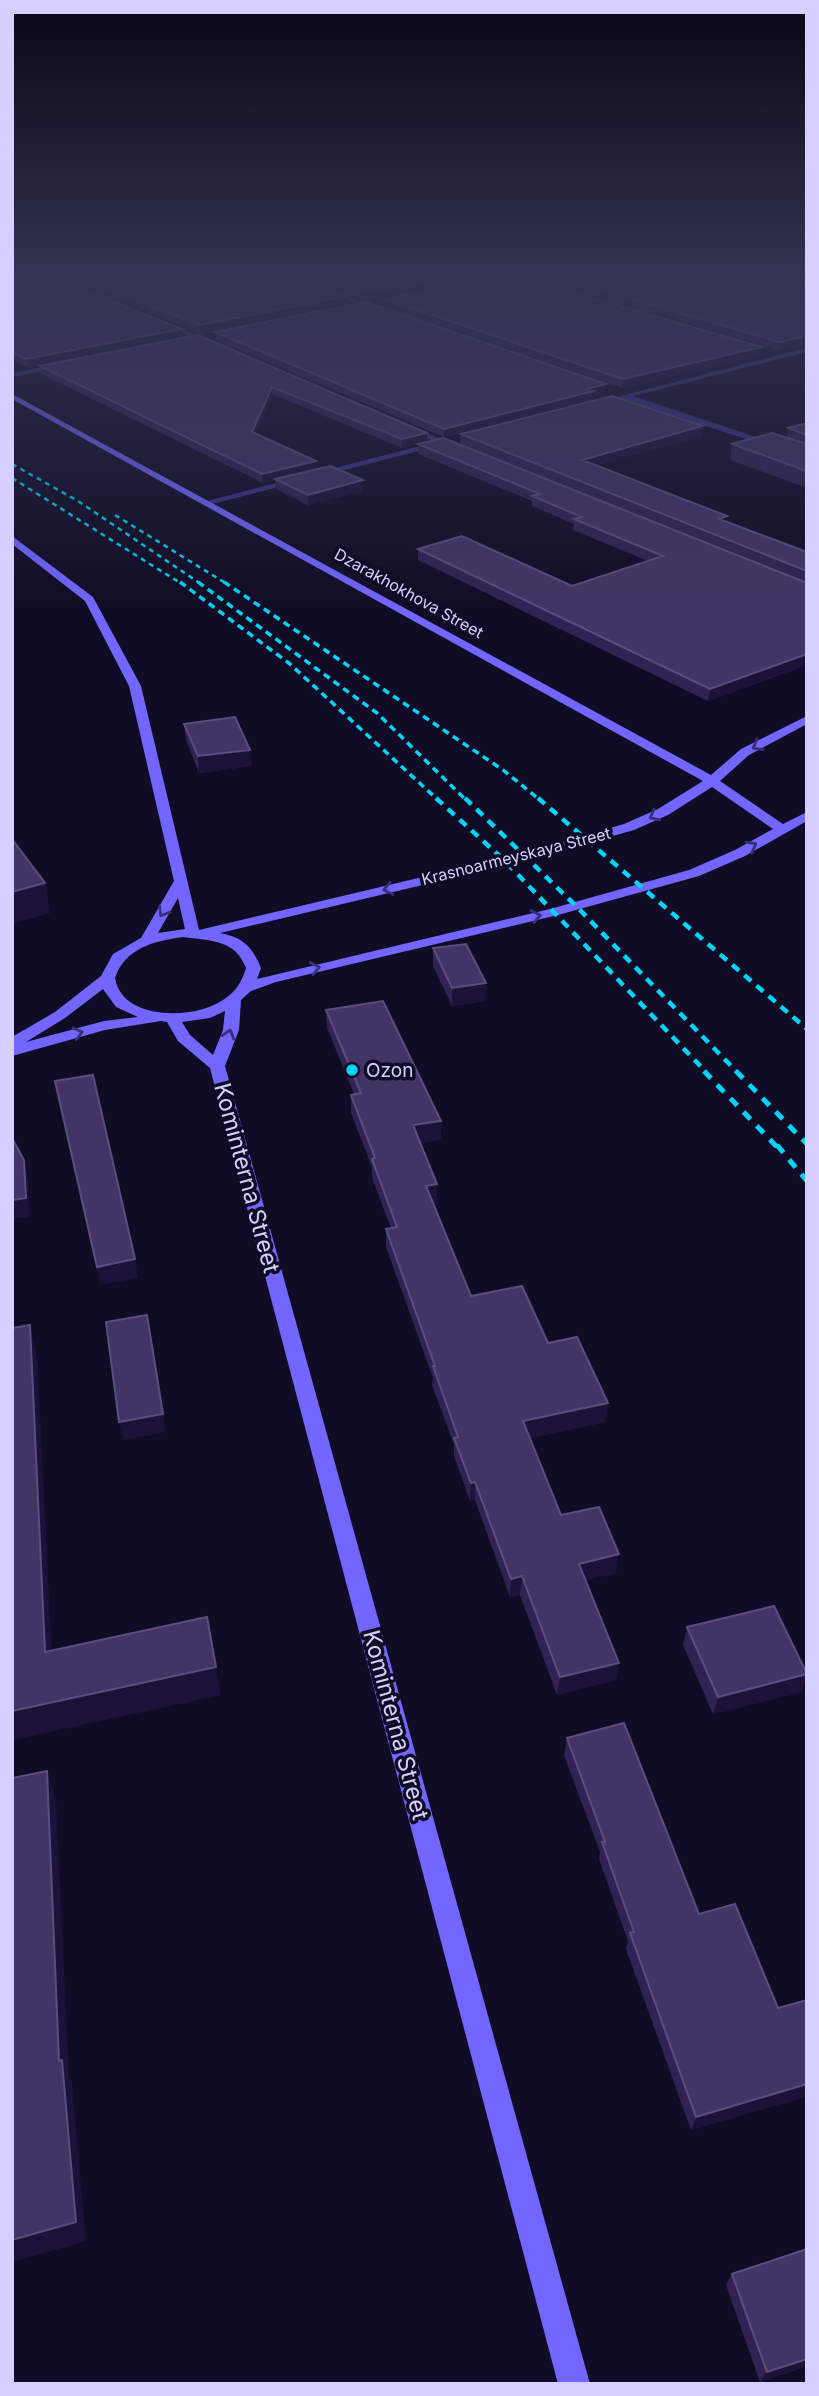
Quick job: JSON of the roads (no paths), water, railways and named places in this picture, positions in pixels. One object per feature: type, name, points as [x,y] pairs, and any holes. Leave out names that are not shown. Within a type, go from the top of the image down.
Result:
[{"type":"street","points":[[585,406],[656,388]]},
{"type":"street","points":[[611,392],[807,457]]},
{"type":"street","name":"Dzarakhokhova Street","points":[[12,396],[712,781],[783,830]]},
{"type":"street","points":[[391,421],[468,453]]},
{"type":"street","points":[[208,502],[456,439]]},
{"type":"street","points":[[12,539],[89,599],[135,686],[179,884],[196,933]]},
{"type":"street","name":"Krasnoarmeyskaya Street","points":[[12,1044],[60,1015],[108,978],[109,971],[118,957],[146,941],[173,934],[196,933],[523,857],[629,827],[663,812],[712,781],[745,752],[807,719]]},
{"type":"street","points":[[12,1051],[104,1026],[206,1013],[234,1001],[250,987],[271,979],[553,912],[694,873],[807,816]]},
{"type":"street","points":[[146,941],[179,884]]},
{"type":"street","name":"Krasnoarmeyskaya Street","points":[[196,933],[229,941],[249,955],[255,967],[250,987]]},
{"type":"street","points":[[108,978],[111,993],[124,1005],[144,1014],[170,1017]]},
{"type":"street","name":"Kominterna Street","points":[[217,1066],[231,1030],[234,1001]]},
{"type":"street","name":"Kominterna Street","points":[[170,1017],[184,1038],[217,1066],[574,2384]]},
{"type":"railway","points":[[12,464],[78,501],[201,584]]},
{"type":"railway","points":[[12,478],[182,584]]},
{"type":"railway","points":[[115,515],[227,584]]},
{"type":"railway","points":[[180,582],[290,664],[438,800]]},
{"type":"railway","points":[[198,582],[377,713],[466,800]]},
{"type":"railway","points":[[227,584],[503,770],[540,800]]},
{"type":"railway","points":[[436,798],[505,861],[706,1072]]},
{"type":"railway","points":[[465,798],[576,906],[737,1072]]},
{"type":"railway","points":[[538,798],[807,1029]]},
{"type":"railway","points":[[704,1071],[781,1151]]},
{"type":"railway","points":[[736,1071],[807,1144]]},
{"type":"railway","points":[[777,1145],[807,1181]]},
{"type":"place","name":"Ozon","points":[[352,1070]]}]
